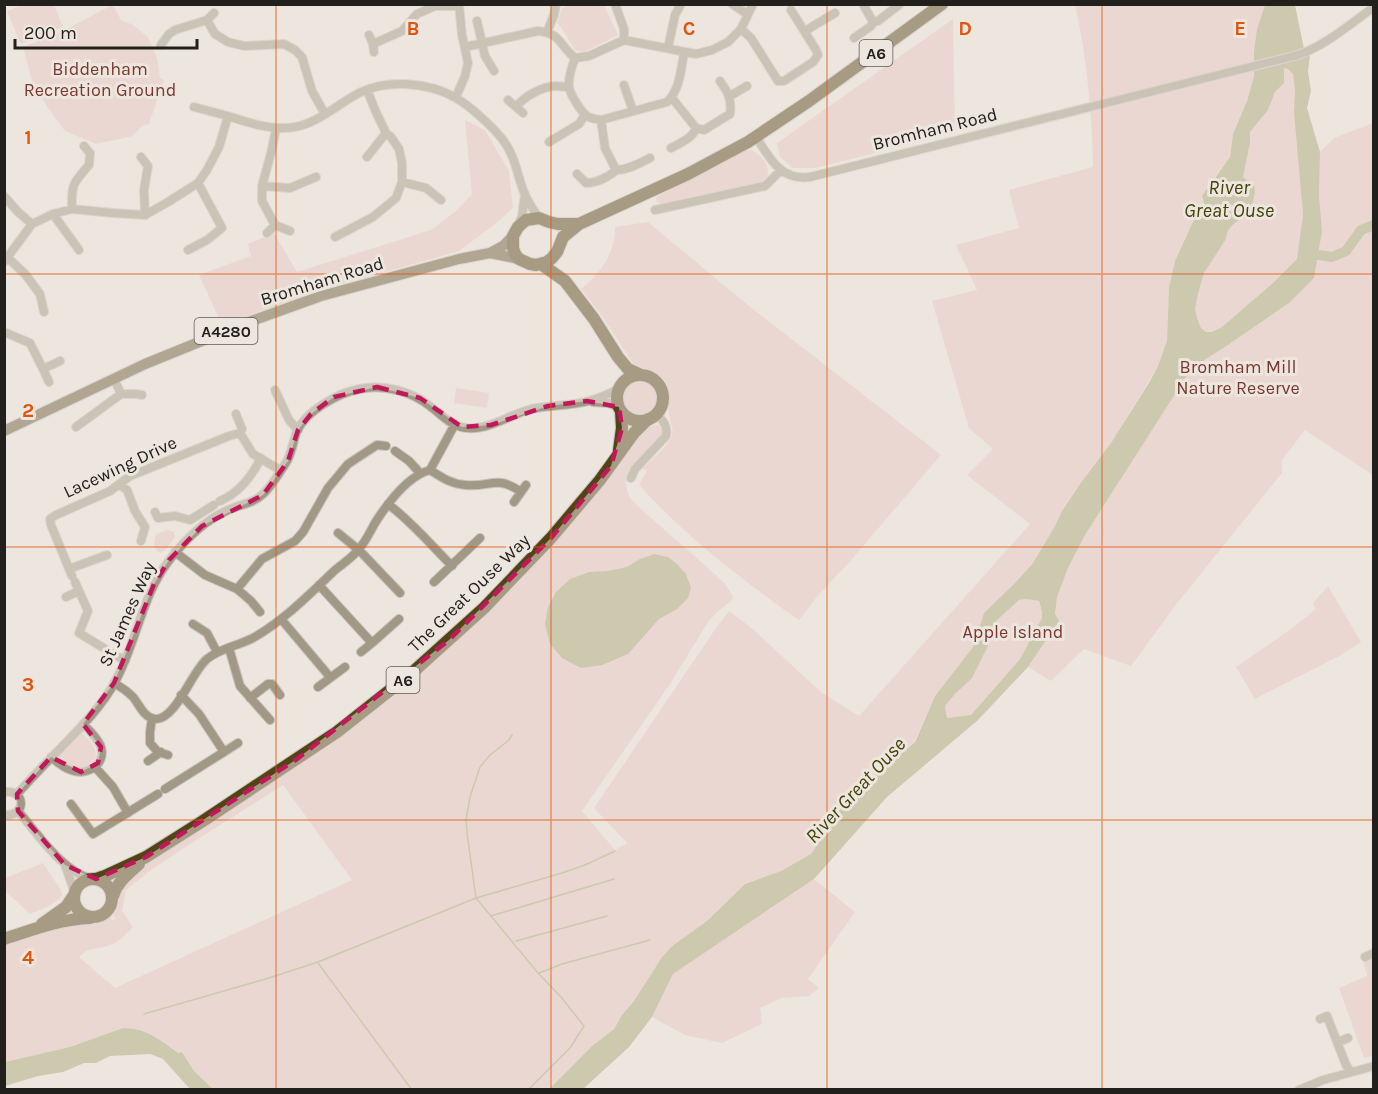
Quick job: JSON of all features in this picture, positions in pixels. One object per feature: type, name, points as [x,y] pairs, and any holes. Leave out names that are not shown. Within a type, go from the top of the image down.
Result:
[{"type":"highway","name":"A6","points":[[565,281],[558,248],[567,232],[579,224],[724,156],[809,101],[942,4]]},
{"type":"highway","points":[[526,220],[544,220],[555,229],[558,248],[552,258],[541,264],[530,264],[519,259],[515,254],[513,248],[516,231],[526,220]]},
{"type":"highway","name":"A6","points":[[544,220],[579,224]]},
{"type":"highway","name":"A6","points":[[541,264],[565,281],[628,369],[651,378],[661,389],[663,400],[659,409],[652,416]]},
{"type":"highway","name":"A6","points":[[618,357],[620,387],[617,398],[620,409]]},
{"type":"highway","points":[[620,387],[632,376],[641,375]]},
{"type":"highway","points":[[620,409],[624,415],[633,420],[643,420],[652,416]]},
{"type":"highway","name":"The Great Ouse Way","points":[[618,454],[622,428],[620,409]]},
{"type":"highway","name":"The Great Ouse Way","points":[[93,879],[147,857],[313,748],[413,672],[518,574],[600,480],[634,433],[652,416]]},
{"type":"highway","name":"The Great Ouse Way","points":[[113,897],[119,883],[147,857]]},
{"type":"highway","name":"A6","points":[[36,928],[66,907],[79,885],[93,879]]},
{"type":"highway","points":[[93,879],[100,880],[107,885],[113,897]]},
{"type":"highway","points":[[74,894],[75,904],[79,911],[90,918]]},
{"type":"highway","name":"A6","points":[[4,939],[36,928],[78,918],[101,916],[112,905],[113,897]]},
{"type":"main road","name":"Bromham Road","points":[[4,430],[155,360],[246,323],[300,303],[459,259],[490,253],[503,246],[516,231]]},
{"type":"main road","name":"Bromham Road","points":[[490,253],[519,259]]},
{"type":"street","points":[[547,32],[556,4]]},
{"type":"street","points":[[615,4],[624,29],[624,40]]},
{"type":"street","points":[[732,4],[747,14]]},
{"type":"street","points":[[465,47],[538,31],[553,34],[575,58],[589,56],[624,40],[696,54],[712,50],[728,42],[741,29],[753,4]]},
{"type":"street","points":[[863,4],[873,22]]},
{"type":"street","points":[[854,38],[900,4]]},
{"type":"street","points":[[369,35],[373,48],[402,31],[417,14],[435,6],[459,5],[468,63],[456,97]]},
{"type":"street","points":[[668,48],[676,6]]},
{"type":"street","points":[[741,29],[752,38],[778,81],[784,81],[813,62],[818,55],[791,10]]},
{"type":"street","name":"Bromham Road","points":[[780,171],[799,179],[810,177],[1275,61],[1307,51],[1332,38],[1372,11]]},
{"type":"street","points":[[161,45],[175,30],[207,20],[214,13]]},
{"type":"street","points":[[805,31],[835,13]]},
{"type":"street","points":[[207,20],[215,34],[228,42],[244,45],[284,44],[295,50],[302,57],[312,91],[325,114]]},
{"type":"street","points":[[477,21],[484,56],[494,71]]},
{"type":"street","points":[[575,58],[569,87],[585,115],[601,120],[667,102],[672,98],[684,52]]},
{"type":"street","points":[[672,98],[696,128],[704,130],[730,114],[730,96],[720,81]]},
{"type":"street","points":[[194,107],[276,129],[296,127],[310,122],[367,90],[392,84],[430,88],[456,97],[505,142],[515,160],[525,194],[544,220]]},
{"type":"street","points":[[624,85],[633,111]]},
{"type":"street","points":[[516,106],[528,96],[554,86],[569,87]]},
{"type":"street","points":[[730,96],[747,86]]},
{"type":"street","points":[[335,237],[373,217],[396,198],[402,182],[399,149],[386,133],[367,90]]},
{"type":"street","points":[[508,100],[524,113]]},
{"type":"street","points":[[549,142],[579,124],[585,115]]},
{"type":"street","points":[[44,312],[40,294],[25,274],[6,259],[32,224],[53,214],[72,209],[145,215],[198,183],[219,147],[228,116]]},
{"type":"street","points":[[601,120],[605,148],[616,170]]},
{"type":"street","points":[[671,148],[687,139],[696,128]]},
{"type":"street","points":[[276,129],[262,186],[262,201],[275,225],[290,231]]},
{"type":"street","points":[[367,157],[386,133]]},
{"type":"street","points":[[655,210],[765,186],[780,171],[756,136]]},
{"type":"street","points":[[72,209],[71,190],[89,165],[90,153],[84,146]]},
{"type":"street","points":[[141,157],[148,166],[144,190],[145,215]]},
{"type":"street","points":[[577,174],[586,183],[592,183],[616,170],[650,158]]},
{"type":"street","points":[[262,186],[290,188],[315,177]]},
{"type":"street","points":[[402,182],[426,188],[441,200]]},
{"type":"street","points":[[188,250],[207,240],[222,228],[198,183]]},
{"type":"street","points":[[516,231],[522,216],[525,194]]},
{"type":"street","points":[[4,196],[32,224]]},
{"type":"street","points":[[53,214],[79,250]]},
{"type":"street","points":[[267,233],[275,225]]},
{"type":"street","points":[[4,332],[30,343],[49,382]]},
{"type":"street","points":[[43,369],[60,361]]},
{"type":"street","points":[[114,379],[121,394]]},
{"type":"street","name":"St James Way","points":[[17,794],[83,724],[114,683],[125,661],[154,584],[169,560],[202,526],[225,511],[263,495],[288,460],[298,430],[311,414],[334,397],[358,389],[376,387],[397,390],[420,398],[449,422],[455,424]]},
{"type":"street","points":[[114,683],[132,696],[147,716],[155,719],[164,717],[171,711],[205,660],[217,652],[266,630],[359,550],[388,504],[420,473],[430,470],[455,424],[475,428],[491,425],[529,410],[587,401],[620,387]]},
{"type":"street","points":[[275,390],[290,420],[298,430]]},
{"type":"street","points":[[76,427],[121,394],[142,395]]},
{"type":"street","points":[[587,401],[609,403],[620,409]]},
{"type":"street","points":[[236,414],[243,429],[240,433],[253,454],[280,471]]},
{"type":"street","points":[[631,478],[638,465],[666,436],[665,425],[652,416]]},
{"type":"street","name":"Lacewing Drive","points":[[74,580],[51,525],[51,519],[110,491],[130,476],[240,433]]},
{"type":"street","points":[[237,589],[262,559],[295,541],[303,532],[328,488],[348,464],[377,445],[386,446]]},
{"type":"street","points":[[395,451],[420,473]]},
{"type":"street","points":[[155,512],[158,518],[175,516],[190,520],[233,494],[250,477],[261,458]]},
{"type":"street","points":[[430,470],[446,481],[454,483],[472,486],[497,481],[523,489],[514,502]]},
{"type":"street","points":[[120,485],[127,490],[135,511],[145,527],[141,541]]},
{"type":"street","points":[[388,504],[408,520],[452,566]]},
{"type":"street","points":[[190,520],[195,532]]},
{"type":"street","points":[[338,533],[359,550],[400,593]]},
{"type":"street","points":[[434,582],[480,538]]},
{"type":"street","points":[[176,552],[205,575],[237,589],[260,612]]},
{"type":"street","points":[[66,597],[74,580],[107,555]]},
{"type":"street","points":[[74,580],[88,611],[79,633],[125,661]]},
{"type":"street","points":[[319,585],[372,643]]},
{"type":"street","points":[[361,652],[399,618]]},
{"type":"street","points":[[281,619],[330,677]]},
{"type":"street","points":[[193,624],[207,633],[217,652]]},
{"type":"street","points":[[229,648],[240,686],[270,720]]},
{"type":"street","points":[[318,687],[345,667]]},
{"type":"street","points":[[250,698],[268,684],[272,684],[280,695]]},
{"type":"street","points":[[182,695],[199,714],[224,752]]},
{"type":"street","points":[[148,761],[165,754],[158,752],[150,743],[152,718]]},
{"type":"street","points":[[51,758],[71,770],[92,771],[98,763],[101,747],[83,724]]},
{"type":"street","points":[[71,804],[93,834],[238,743]]},
{"type":"street","points":[[95,767],[113,787],[128,813]]},
{"type":"street","points":[[4,792],[10,791],[17,794],[21,801],[18,812],[11,816],[4,815]]},
{"type":"street","points":[[18,812],[65,865],[79,876],[93,879]]},
{"type":"street","points":[[65,865],[74,894]]},
{"type":"street","points":[[1320,1019],[1327,1016],[1346,1065],[1351,1071]]},
{"type":"street","points":[[1338,1042],[1348,1038]]},
{"type":"street","points":[[1299,1089],[1351,1071],[1374,1066]]},
{"type":"highlighted area","points":[[377,387],[420,398],[462,427],[491,425],[548,406],[587,401],[619,407],[622,428],[611,466],[551,538],[449,640],[297,759],[146,857],[96,879],[65,865],[18,811],[17,794],[51,757],[81,772],[98,763],[101,747],[83,724],[114,683],[154,584],[169,560],[202,526],[263,495],[288,461],[298,430],[311,414],[334,397]]},
{"type":"green space","points":[[25,4],[54,5],[63,27],[21,44],[7,11]]},
{"type":"green space","points":[[570,5],[604,5],[618,35],[584,52],[575,50],[557,23],[562,8]]},
{"type":"green space","points":[[1075,5],[1265,5],[1257,29],[1254,76],[1247,101],[1233,134],[1230,157],[1207,187],[1205,206],[1175,261],[1169,287],[1167,341],[1158,366],[1111,443],[1062,510],[1033,563],[984,613],[973,647],[935,696],[914,742],[846,800],[811,854],[781,871],[745,884],[707,921],[672,946],[662,957],[614,1029],[592,1046],[548,1089],[213,1089],[194,1071],[182,1052],[178,1053],[146,1032],[123,1028],[70,1047],[5,1062],[4,944],[82,921],[97,921],[109,917],[113,921],[116,893],[144,865],[416,676],[631,442],[634,444],[650,427],[658,425],[661,429],[664,428],[664,433],[629,477],[628,482],[625,482],[629,496],[717,576],[733,597],[708,622],[670,684],[582,811],[615,850],[627,843],[594,808],[729,611],[754,630],[822,693],[859,716],[1030,524],[967,475],[993,449],[969,428],[932,301],[977,290],[956,245],[1019,228],[1009,190],[1093,167],[1088,86]],"holes":[[[283,785],[352,880],[115,988],[79,957],[90,950],[113,944],[133,927],[122,911],[126,890],[151,870]]]},
{"type":"green space","name":"Biddenham Recreation Ground","points":[[110,6],[114,7],[121,20],[133,25],[148,37],[157,58],[160,78],[164,80],[149,124],[142,126],[133,136],[96,144],[65,131],[32,81],[23,47],[63,31]]},
{"type":"green space","points":[[953,19],[955,133],[815,168],[793,168],[780,157],[777,143]]},
{"type":"green space","points":[[1284,68],[1293,74],[1295,92],[1303,214],[1297,259],[1222,327],[1206,332],[1201,328],[1195,309],[1204,273],[1226,239],[1231,226],[1250,213],[1255,193],[1243,177],[1250,132],[1268,110],[1275,92],[1284,83]]},
{"type":"green space","points":[[465,120],[485,130],[509,171],[513,208],[494,225],[459,251],[314,292],[222,325],[199,275],[251,256],[248,244],[274,233],[297,272],[431,230],[456,211],[472,194]]},
{"type":"green space","name":"Bromham Mill Nature Reserve","points":[[1373,123],[1373,475],[1305,430],[1282,460],[1282,473],[1178,602],[1131,666],[1084,649],[1051,681],[1028,667],[1059,621],[1055,615],[1057,597],[1068,568],[1085,535],[1186,377],[1198,364],[1289,303],[1322,231],[1319,195],[1320,152],[1334,138]]},
{"type":"green space","points":[[751,150],[766,163],[768,172],[764,182],[666,204],[656,201],[660,195],[741,152]]},
{"type":"green space","points":[[648,222],[744,302],[941,455],[799,620],[715,557],[639,485],[647,470],[642,469],[666,446],[672,435],[667,385],[657,373],[632,362],[600,313],[581,289],[606,262],[613,245],[615,227]]},
{"type":"green space","points":[[640,380],[653,385],[658,398],[653,411],[640,416],[627,411],[622,398],[627,385]]},
{"type":"green space","points":[[456,388],[489,393],[487,408],[454,403]]},
{"type":"green space","points":[[168,530],[174,532],[175,537],[166,549],[161,553],[158,552],[154,544],[156,534]]},
{"type":"green space","points":[[1328,586],[1361,642],[1341,655],[1255,699],[1236,667],[1316,609],[1313,603]]},
{"type":"green space","name":"Apple Island","points":[[1019,600],[1039,601],[1042,618],[1020,659],[971,715],[947,718],[945,706],[990,642],[996,621]]},
{"type":"green space","points":[[82,733],[94,746],[95,758],[84,768],[69,767],[58,756]]},
{"type":"green space","points":[[43,863],[62,895],[52,904],[30,914],[5,891],[5,878]]},
{"type":"green space","points":[[814,879],[855,912],[808,979],[819,988],[809,996],[782,998],[760,1008],[762,1024],[722,1043],[685,1035],[652,1017],[673,974]]},
{"type":"green space","points":[[1373,956],[1373,1056],[1364,1058],[1339,988],[1367,976],[1363,960]]},
{"type":"water","name":"River Great Ouse","points":[[1265,5],[1295,5],[1304,49],[1310,54],[1308,72],[1311,91],[1307,108],[1320,152],[1319,195],[1322,231],[1314,278],[1289,303],[1198,364],[1186,377],[1085,535],[1068,568],[1057,597],[1055,614],[1059,621],[1028,667],[978,720],[887,797],[814,879],[673,974],[652,1017],[629,1047],[583,1089],[548,1090],[592,1046],[614,1029],[662,957],[672,946],[707,921],[745,884],[781,871],[811,854],[846,800],[915,742],[935,696],[973,647],[984,613],[1033,563],[1062,511],[1111,443],[1158,366],[1167,341],[1169,287],[1175,261],[1194,220],[1198,219],[1205,206],[1202,196],[1230,157],[1233,134],[1247,101],[1254,76],[1257,29]],"holes":[[[1284,68],[1293,74],[1295,92],[1294,112],[1303,214],[1297,259],[1222,327],[1206,332],[1201,328],[1195,309],[1204,273],[1226,239],[1231,226],[1250,213],[1255,193],[1254,186],[1243,177],[1250,132],[1268,110],[1275,92],[1284,83]],[[1019,600],[1039,601],[1042,618],[1020,659],[971,715],[947,718],[945,706],[972,678],[990,642],[996,621]]]},
{"type":"water","points":[[654,554],[668,557],[686,574],[691,588],[688,598],[677,609],[659,619],[628,654],[602,665],[581,668],[562,658],[550,644],[545,624],[548,607],[556,592],[570,579],[589,572],[627,567]]},
{"type":"water","points":[[123,1028],[146,1032],[178,1053],[182,1052],[194,1071],[213,1089],[190,1089],[163,1059],[150,1054],[110,1056],[96,1063],[84,1063],[63,1072],[38,1076],[5,1086],[5,1062],[70,1047]]},
{"type":"waterway","points":[[1306,253],[1332,257],[1346,251],[1361,230],[1374,225]]},
{"type":"waterway","points":[[512,735],[480,767],[470,797],[466,820],[476,898],[584,1026],[570,1048],[528,1090]]},
{"type":"waterway","points":[[144,1014],[318,962],[476,898],[562,873],[615,851]]},
{"type":"waterway","points":[[491,916],[614,879]]},
{"type":"waterway","points":[[516,941],[607,916]]},
{"type":"waterway","points":[[539,973],[562,964],[650,940]]},
{"type":"waterway","points":[[318,963],[412,1090]]}]
